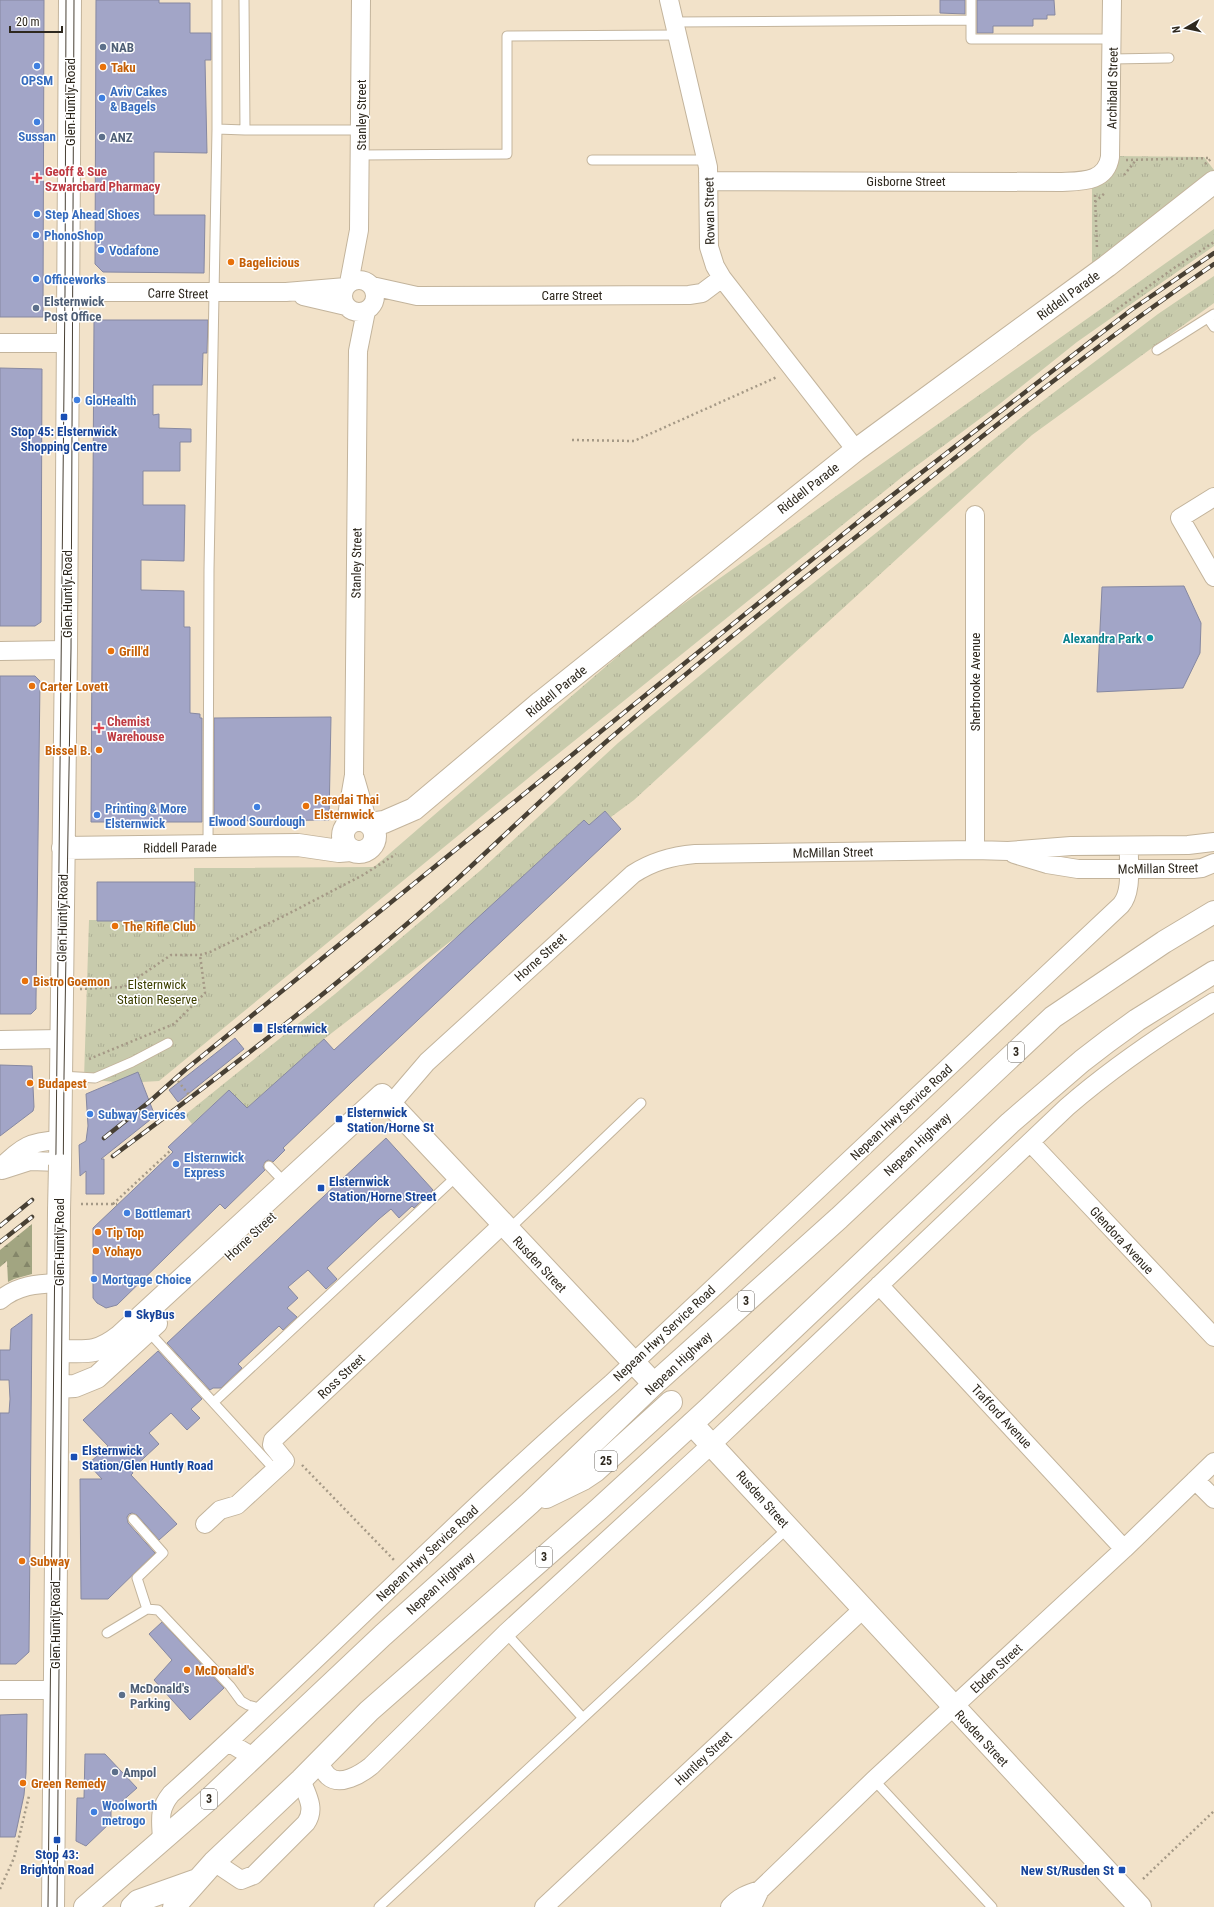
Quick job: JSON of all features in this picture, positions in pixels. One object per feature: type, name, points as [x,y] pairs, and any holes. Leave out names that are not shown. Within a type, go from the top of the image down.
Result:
[{"type":"main road","name":"Glen Huntly Road","points":[[53,1907],[54,1690],[66,650],[70,0]]},
{"type":"main road","name":"Riddell Parade","points":[[372,846],[401,828],[414,809],[547,697],[856,450],[1107,266],[1214,182]]},
{"type":"main road","name":"Riddell Parade","points":[[369,824],[384,822],[414,809]]},
{"type":"main road","points":[[355,820],[360,820],[369,824],[375,835],[372,846],[362,852],[351,850],[343,841],[345,828],[355,820]]},
{"type":"main road","name":"Riddell Parade","points":[[298,845],[345,828]]},
{"type":"main road","name":"Riddell Parade","points":[[63,848],[298,845],[339,851],[351,850]]},
{"type":"main road","name":"Nepean Highway","points":[[86,1907],[207,1801],[395,1625],[530,1503],[654,1384],[838,1218],[1053,1017],[1164,942],[1214,912]]},
{"type":"main road","name":"3","points":[[174,1907],[214,1862],[301,1780],[399,1684],[546,1556],[773,1350],[1010,1123],[1076,1066],[1137,1020],[1214,972]]},
{"type":"main road","name":"Rusden Street","points":[[387,1100],[712,1444],[788,1528],[1140,1907]]},
{"type":"main road","name":"Horne Street","points":[[58,1387],[75,1386],[97,1377],[143,1326],[297,1180],[387,1100]]},
{"type":"main road","name":"Horne Street","points":[[58,1351],[98,1350],[143,1326]]},
{"type":"main road","name":"25","points":[[530,1503],[560,1490],[595,1471],[671,1402]]},
{"type":"main road","points":[[132,1907],[138,1901],[198,1879]]},
{"type":"street","name":"Stanley Street","points":[[358,284],[361,130],[361,0]]},
{"type":"street","name":"Rowan Street","points":[[669,0],[707,160],[709,247],[715,266],[722,278],[856,450]]},
{"type":"street","name":"Archibald Street","points":[[1103,170],[1112,59],[1112,0]]},
{"type":"street","name":"Gisborne Street","points":[[708,181],[1062,182],[1086,180],[1103,170]]},
{"type":"street","name":"Carre Street","points":[[286,292],[359,308],[417,296],[696,295],[708,289],[722,278]]},
{"type":"street","name":"Carre Street","points":[[69,292],[214,294],[286,292],[358,284],[417,296]]},
{"type":"street","points":[[358,284],[375,296],[359,308],[343,297],[358,284]]},
{"type":"street","name":"Stanley Street","points":[[345,828],[354,775],[359,308]]},
{"type":"street","points":[[0,343],[68,342]]},
{"type":"street","points":[[1214,497],[1180,518],[1214,577]]},
{"type":"street","name":"Sherbrooke Avenue","points":[[975,515],[975,850]]},
{"type":"street","points":[[0,650],[66,650]]},
{"type":"street","name":"Stanley Street","points":[[354,775],[369,824]]},
{"type":"street","name":"McMillan Street","points":[[659,860],[695,854],[975,850],[1008,851],[1071,846],[1188,845],[1214,842]]},
{"type":"street","name":"Nepean Hwy Service Road","points":[[162,1839],[161,1815],[164,1803],[405,1572],[633,1362],[1121,905],[1125,900],[1127,891],[1129,846]]},
{"type":"street","name":"McMillan Street","points":[[1008,851],[1031,860],[1056,866],[1091,870],[1197,869],[1214,863]]},
{"type":"street","name":"Horne Street","points":[[387,1100],[633,874],[659,860]]},
{"type":"street","points":[[318,1763],[329,1777],[339,1780],[355,1776],[365,1770],[506,1633],[712,1444],[1067,1107],[1124,1061],[1162,1033],[1214,1002]]},
{"type":"street","points":[[0,1040],[61,1039]]},
{"type":"street","points":[[0,1169],[19,1151],[29,1144],[60,1140]]},
{"type":"street","name":"Glendora Avenue","points":[[1030,1142],[1214,1337]]},
{"type":"street","points":[[0,1169],[30,1161],[60,1164]]},
{"type":"street","name":"Ross Street","points":[[280,1466],[272,1445],[273,1440],[506,1227]]},
{"type":"street","points":[[0,1300],[21,1287],[59,1283]]},
{"type":"street","name":"Trafford Avenue","points":[[879,1285],[1124,1549]]},
{"type":"street","points":[[205,1524],[220,1510],[237,1505],[280,1466]]},
{"type":"street","points":[[1207,1473],[1214,1499]]},
{"type":"street","name":"Ebden Street","points":[[752,1907],[760,1890],[874,1780],[1207,1473]]},
{"type":"street","name":"Huntley Street","points":[[544,1907],[863,1609]]},
{"type":"street","points":[[0,1690],[54,1690]]},
{"type":"street","points":[[228,1742],[253,1757]]},
{"type":"street","points":[[214,1862],[241,1880],[254,1875],[306,1823],[311,1816],[312,1809],[301,1780]]},
{"type":"street","name":"Ebden Street","points":[[730,1907],[736,1900],[744,1895],[760,1890]]},
{"type":"lane","points":[[208,847],[217,129],[217,0]]},
{"type":"lane","points":[[244,0],[245,130]]},
{"type":"lane","points":[[971,0],[971,39],[1112,38]]},
{"type":"lane","points":[[360,155],[507,154],[507,36],[971,20]]},
{"type":"lane","points":[[1112,59],[1169,58]]},
{"type":"lane","points":[[217,129],[361,130]]},
{"type":"lane","points":[[592,160],[707,160]]},
{"type":"lane","points":[[1157,350],[1211,316],[1214,327]]},
{"type":"lane","points":[[61,1076],[95,1078],[132,1062],[168,1043]]},
{"type":"lane","points":[[506,1227],[641,1103]]},
{"type":"lane","points":[[269,1166],[297,1180]]},
{"type":"lane","points":[[214,1402],[458,1175]]},
{"type":"lane","points":[[143,1326],[214,1402],[280,1466]]},
{"type":"lane","points":[[133,1519],[163,1553],[137,1578],[147,1609]]},
{"type":"lane","points":[[379,1907],[582,1717],[788,1528]]},
{"type":"lane","points":[[107,1633],[147,1609],[158,1610],[230,1686],[241,1701],[248,1705],[262,1709]]},
{"type":"lane","points":[[506,1633],[582,1717]]},
{"type":"lane","points":[[874,1780],[992,1907]]},
{"type":"path","points":[[1100,255],[1096,248],[1103,170],[1213,159]]},
{"type":"path","points":[[1113,312],[1169,271],[1214,242]]},
{"type":"path","points":[[572,440],[634,441],[794,370]]},
{"type":"path","points":[[62,990],[124,987],[171,956],[200,955],[210,952],[284,916],[363,874],[396,854]]},
{"type":"path","points":[[89,1059],[174,1024],[205,993],[200,955]]},
{"type":"path","points":[[178,1081],[189,1095]]},
{"type":"path","points":[[81,1204],[115,1204],[171,1150]]},
{"type":"path","points":[[280,1466],[298,1461],[405,1572]]},
{"type":"path","points":[[0,1889],[14,1858],[29,1796]]},
{"type":"path","points":[[1142,1879],[1214,1811]]},
{"type":"green space","points":[[1116,156],[1204,157],[1214,170],[1195,191],[1092,269],[1092,185]]},
{"type":"green space","name":"Elsternwick Station Reserve","points":[[1214,229],[1214,246],[1077,342],[997,406],[907,473],[543,766],[159,1081],[125,1083],[84,1079],[89,920],[194,921],[194,868],[374,867],[655,624]]},
{"type":"green space","points":[[1214,276],[1214,303],[1032,435],[634,800],[611,817],[605,811],[589,825],[584,820],[460,934],[324,1039],[247,1108],[229,1090],[192,1124],[185,1115],[335,994],[481,870],[618,743],[788,603],[1028,412],[1158,314]]},
{"type":"green space","points":[[32,1224],[32,1274],[8,1282],[7,1261],[0,1267],[0,1250]]},
{"type":"building","points":[[0,0],[44,0],[43,317],[0,317]]},
{"type":"building","points":[[96,0],[159,0],[159,3],[190,3],[190,33],[211,33],[211,60],[205,60],[207,153],[154,152],[154,215],[205,215],[204,273],[103,272],[95,264]]},
{"type":"building","points":[[940,0],[965,0],[965,14],[940,13]]},
{"type":"building","points":[[977,0],[1054,0],[1055,15],[1047,15],[1047,19],[1033,19],[1033,26],[993,26],[993,33],[977,33]]},
{"type":"building","points":[[94,320],[208,320],[207,353],[203,353],[202,385],[153,385],[153,415],[159,414],[159,428],[191,429],[191,442],[180,442],[180,471],[143,471],[143,505],[185,505],[184,561],[141,560],[141,590],[184,591],[184,627],[190,627],[190,713],[200,714],[200,718],[202,718],[202,822],[91,822]]},
{"type":"building","points":[[0,368],[42,369],[41,622],[35,626],[0,626]]},
{"type":"building","name":"Alexandra Park","points":[[1184,586],[1201,623],[1200,653],[1183,688],[1097,692],[1102,587]]},
{"type":"building","points":[[0,676],[35,676],[40,681],[36,1009],[31,1014],[0,1014]]},
{"type":"building","points":[[331,717],[329,820],[214,821],[214,718]]},
{"type":"building","points":[[605,811],[621,829],[283,1148],[285,1150],[273,1162],[268,1160],[265,1162],[263,1167],[265,1170],[225,1209],[220,1204],[117,1305],[106,1308],[97,1303],[93,1298],[93,1228],[173,1152],[168,1147],[229,1090],[247,1108],[324,1039],[334,1050],[584,820],[589,825]]},
{"type":"building","points":[[97,882],[195,882],[194,921],[97,921]]},
{"type":"building","points":[[235,1038],[244,1049],[178,1102],[169,1090]]},
{"type":"building","points":[[0,1065],[32,1066],[34,1107],[33,1111],[0,1136]]},
{"type":"building","points":[[138,1072],[155,1116],[101,1159],[104,1159],[104,1194],[86,1194],[86,1171],[80,1176],[79,1145],[86,1141],[88,1126],[86,1094]]},
{"type":"building","points":[[386,1138],[433,1190],[414,1208],[412,1206],[399,1218],[391,1209],[379,1219],[327,1268],[337,1279],[326,1289],[308,1270],[288,1287],[298,1298],[287,1308],[297,1317],[283,1330],[279,1326],[238,1364],[242,1368],[221,1388],[213,1388],[210,1390],[167,1343]]},
{"type":"building","points":[[32,1314],[29,1652],[16,1664],[0,1664],[0,1413],[9,1413],[10,1399],[9,1380],[0,1380],[0,1350],[10,1350],[11,1329]]},
{"type":"building","points":[[158,1351],[202,1399],[191,1409],[200,1418],[187,1430],[171,1413],[149,1433],[159,1444],[131,1470],[133,1473],[131,1475],[177,1524],[159,1540],[137,1515],[132,1513],[129,1514],[127,1517],[128,1523],[155,1553],[108,1599],[81,1599],[80,1479],[102,1479],[88,1464],[108,1446],[83,1420]]},
{"type":"building","name":"McDonald's","points":[[162,1622],[224,1688],[190,1720],[154,1680],[172,1660],[149,1634]]},
{"type":"building","points":[[27,1714],[24,1795],[15,1837],[0,1837],[0,1715]]},
{"type":"building","points":[[85,1754],[105,1754],[137,1788],[111,1811],[111,1822],[86,1846],[76,1841],[77,1798],[84,1798]]},
{"type":"tram line","points":[[48,1907],[65,292],[66,0]]},
{"type":"tram line","points":[[57,1907],[64,1076],[71,649],[74,0]]},
{"type":"railway","points":[[104,1138],[149,1102],[185,1070],[863,518],[1131,310],[1214,253]]},
{"type":"railway","points":[[113,1156],[266,1039],[415,917],[589,757],[748,623],[1047,386],[1214,264]]},
{"type":"railway","points":[[0,1226],[32,1200]]},
{"type":"railway","points":[[0,1242],[32,1217]]},
{"type":"place","name":"NAB","points":[[103,47]]},
{"type":"place","name":"OPSM","points":[[37,66]]},
{"type":"place","name":"Taku","points":[[103,67]]},
{"type":"place","name":"Aviv Cakes & Bagels","points":[[102,98]]},
{"type":"place","name":"Sussan","points":[[37,122]]},
{"type":"place","name":"ANZ","points":[[102,137]]},
{"type":"place","name":"Geoff & Sue Szwarcbard Pharmacy","points":[[37,178]]},
{"type":"place","name":"Step Ahead Shoes","points":[[37,214]]},
{"type":"place","name":"PhonoShop","points":[[36,235]]},
{"type":"place","name":"Vodafone","points":[[101,250]]},
{"type":"place","name":"Bagelicious","points":[[231,262]]},
{"type":"place","name":"Officeworks","points":[[36,279]]},
{"type":"place","name":"Elsternwick Post Office","points":[[36,308]]},
{"type":"place","name":"GloHealth","points":[[77,400]]},
{"type":"place","name":"Stop 45: Elsternwick Shopping Centre","points":[[64,417]]},
{"type":"place","name":"Alexandra Park","points":[[1150,638]]},
{"type":"place","name":"Grill'd","points":[[111,651]]},
{"type":"place","name":"Carter Lovett","points":[[32,686]]},
{"type":"place","name":"Chemist Warehouse","points":[[99,728]]},
{"type":"place","name":"Bissel B.","points":[[99,750]]},
{"type":"place","name":"Paradai Thai Elsternwick","points":[[306,806]]},
{"type":"place","name":"Elwood Sourdough","points":[[257,807]]},
{"type":"place","name":"Printing & More Elsternwick","points":[[97,815]]},
{"type":"place","name":"The Rifle Club","points":[[115,926]]},
{"type":"place","name":"Bistro Goemon","points":[[25,981]]},
{"type":"place","name":"Elsternwick","points":[[258,1028]]},
{"type":"place","name":"Budapest","points":[[30,1083]]},
{"type":"place","name":"Subway Services","points":[[90,1114]]},
{"type":"place","name":"Elsternwick Station/Horne St","points":[[339,1119]]},
{"type":"place","name":"Elsternwick Express","points":[[176,1164]]},
{"type":"place","name":"Elsternwick Station/Horne Street","points":[[321,1188]]},
{"type":"place","name":"Bottlemart","points":[[127,1213]]},
{"type":"place","name":"Tip Top","points":[[98,1232]]},
{"type":"place","name":"Yohayo","points":[[96,1251]]},
{"type":"place","name":"Mortgage Choice","points":[[94,1279]]},
{"type":"place","name":"SkyBus","points":[[128,1314]]},
{"type":"place","name":"Elsternwick Station/Glen Huntly Road","points":[[74,1457]]},
{"type":"place","name":"Subway","points":[[22,1561]]},
{"type":"place","name":"McDonald's","points":[[187,1670]]},
{"type":"place","name":"McDonald's Parking","points":[[122,1695]]},
{"type":"place","name":"Ampol","points":[[115,1772]]},
{"type":"place","name":"Green Remedy","points":[[23,1783]]},
{"type":"place","name":"Woolworth metrogo","points":[[94,1812]]},
{"type":"place","name":"Stop 43: Brighton Road","points":[[57,1840]]},
{"type":"place","name":"New St/Rusden St","points":[[1122,1870]]}]
